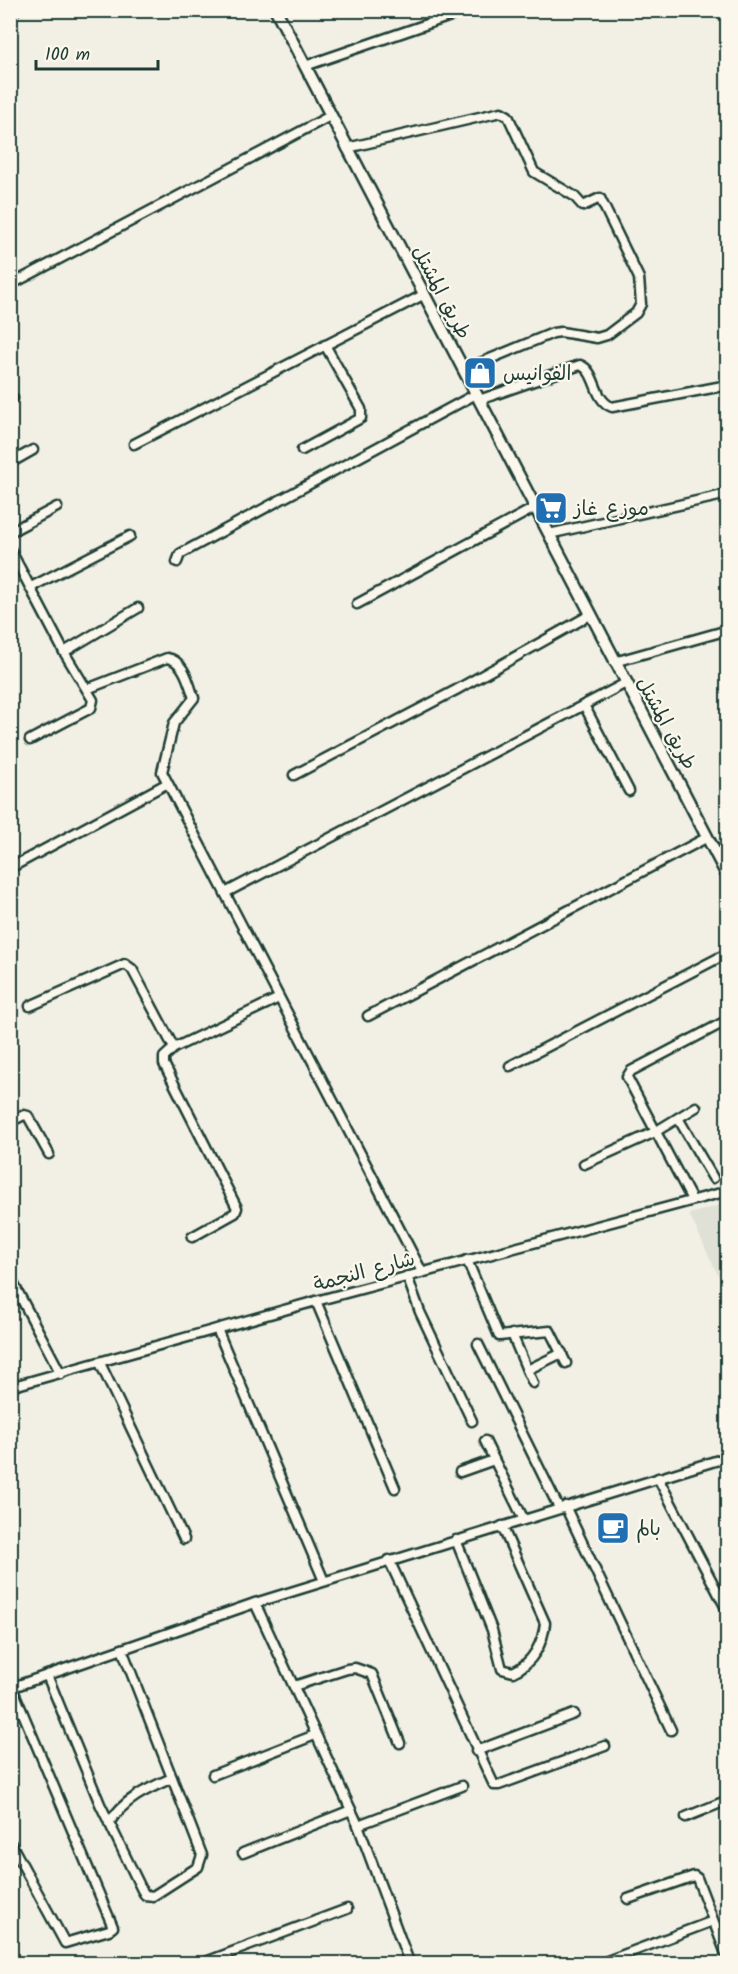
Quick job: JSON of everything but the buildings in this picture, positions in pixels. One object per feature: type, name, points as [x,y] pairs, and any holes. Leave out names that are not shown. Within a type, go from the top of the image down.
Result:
[{"type":"main road","name":"طريق المشتل","points":[[276,10],[346,148],[536,507],[624,684],[728,877]]},
{"type":"street","points":[[10,13],[16,10]]},
{"type":"street","points":[[305,66],[468,10]]},
{"type":"street","points":[[346,148],[501,112],[508,116],[534,172],[574,196],[583,206],[600,198],[639,278],[641,304],[636,313],[607,335],[597,338],[561,332],[553,333],[463,369]]},
{"type":"street","points":[[10,285],[330,116]]},
{"type":"street","points":[[134,444],[423,295]]},
{"type":"street","points":[[302,450],[361,418],[361,409],[325,345]]},
{"type":"street","points":[[177,562],[180,554],[477,397],[580,365],[588,370],[601,400],[612,407],[728,385]]},
{"type":"street","points":[[10,463],[33,450]]},
{"type":"street","points":[[549,534],[728,494]]},
{"type":"street","points":[[10,532],[57,507]]},
{"type":"street","points":[[357,604],[536,507]]},
{"type":"street","points":[[31,587],[130,536]]},
{"type":"street","points":[[10,549],[64,652],[93,700],[91,708],[30,740]]},
{"type":"street","points":[[64,652],[138,608]]},
{"type":"street","points":[[294,775],[456,690],[590,615]]},
{"type":"street","points":[[614,662],[728,630]]},
{"type":"street","points":[[87,689],[167,658],[177,662],[194,698],[174,723],[169,737],[162,772],[166,784],[422,1272]]},
{"type":"street","points":[[225,893],[624,684]]},
{"type":"street","points":[[584,705],[629,791]]},
{"type":"street","points":[[10,868],[166,784]]},
{"type":"street","points":[[368,1016],[706,838]]},
{"type":"street","points":[[510,1066],[728,953]]},
{"type":"street","points":[[30,1006],[125,964],[132,969],[174,1048]]},
{"type":"street","points":[[192,1237],[235,1213],[237,1208],[164,1064],[167,1053],[279,998]]},
{"type":"street","points":[[692,1200],[628,1081],[628,1074],[728,1020]]},
{"type":"street","points":[[584,1164],[655,1132],[696,1107]]},
{"type":"street","points":[[10,1122],[24,1115],[28,1116],[49,1154]]},
{"type":"street","points":[[678,1118],[713,1178]]},
{"type":"street","name":"شارع النجمة","points":[[10,1387],[407,1276],[728,1191]]},
{"type":"street","points":[[467,1260],[499,1336],[550,1331],[566,1362]]},
{"type":"street","points":[[407,1276],[420,1312],[472,1421]]},
{"type":"street","points":[[10,1277],[61,1374]]},
{"type":"street","points":[[316,1301],[395,1488]]},
{"type":"street","points":[[217,1329],[324,1581]]},
{"type":"street","points":[[512,1334],[533,1383]]},
{"type":"street","points":[[478,1344],[562,1507],[671,1730]]},
{"type":"street","points":[[527,1370],[562,1353]]},
{"type":"street","points":[[100,1363],[184,1539]]},
{"type":"street","points":[[485,1441],[523,1518]]},
{"type":"street","points":[[10,1842],[65,1943],[113,1927],[11,1686],[389,1560],[728,1456]]},
{"type":"street","points":[[460,1472],[494,1460]]},
{"type":"street","points":[[658,1478],[728,1612]]},
{"type":"street","points":[[456,1540],[492,1630],[502,1669],[513,1672],[523,1667],[533,1656],[544,1636],[545,1623],[502,1526]]},
{"type":"street","points":[[389,1560],[490,1781],[499,1785],[605,1746]]},
{"type":"street","points":[[255,1603],[358,1825],[409,1962]]},
{"type":"street","points":[[47,1675],[109,1823],[145,1895],[153,1896],[198,1867],[202,1855],[122,1649]]},
{"type":"street","points":[[294,1686],[347,1669],[356,1668],[372,1674],[400,1743]]},
{"type":"street","points":[[476,1751],[574,1713]]},
{"type":"street","points":[[213,1775],[315,1735]]},
{"type":"street","points":[[109,1823],[119,1808],[131,1798],[172,1778]]},
{"type":"street","points":[[358,1825],[462,1785]]},
{"type":"street","points":[[686,1817],[728,1800]]},
{"type":"street","points":[[243,1853],[351,1810]]},
{"type":"street","points":[[628,1899],[694,1876],[697,1878],[728,1959]]},
{"type":"street","points":[[200,1964],[347,1908]]},
{"type":"street","points":[[599,1964],[713,1922]]},
{"type":"shaded area","points":[[728,1203],[727,1294],[689,1214]]},
{"type":"place","name":"الفوانيس","points":[[480,373]]},
{"type":"place","name":"موزع غاز","points":[[551,508]]},
{"type":"place","name":"بالم","points":[[613,1528]]}]
